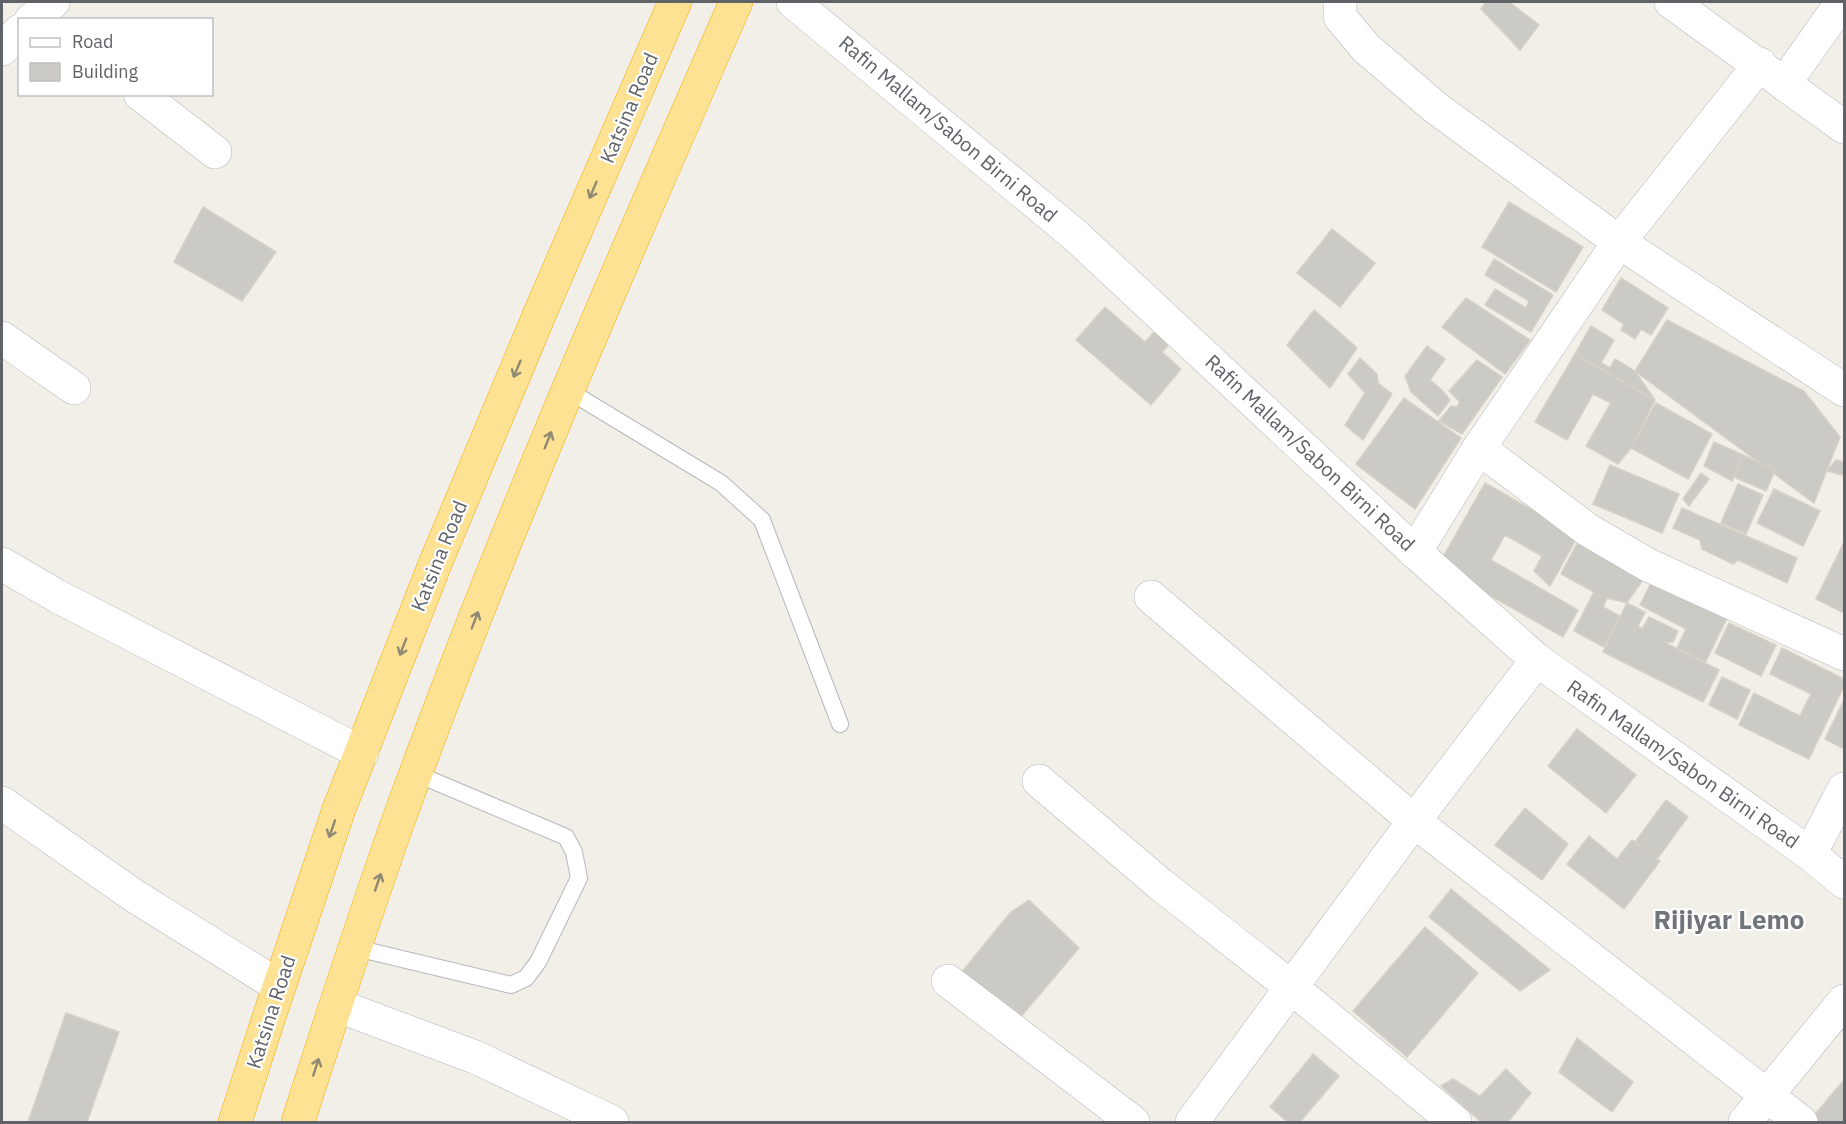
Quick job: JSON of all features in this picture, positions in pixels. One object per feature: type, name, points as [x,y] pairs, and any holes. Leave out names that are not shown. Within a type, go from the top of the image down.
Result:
[{"type":"highway","name":"Katsina Road","points":[[236,1122],[339,809],[363,753],[435,564],[675,2]]},
{"type":"highway","points":[[298,1122],[336,1005],[417,774],[491,579],[616,274],[736,2]]},
{"type":"street","name":"Rafin Mallam/Sabon Birni Road","points":[[793,2],[1076,236],[1415,552],[1537,660],[1810,854],[1845,882]]},
{"type":"street","points":[[1340,2],[1340,18],[1366,48],[1436,108],[1619,242],[1845,390]]},
{"type":"street","points":[[1671,2],[1845,127]]},
{"type":"street","points":[[1415,552],[1479,448],[1619,242],[1772,74],[1842,2]]},
{"type":"street","points":[[2,49],[18,34]]},
{"type":"street","points":[[143,96],[215,152]]},
{"type":"street","points":[[2,338],[74,388]]},
{"type":"street","points":[[1479,448],[1588,530],[1648,565],[1845,654]]},
{"type":"street","points":[[2,564],[57,596],[363,753]]},
{"type":"street","points":[[1151,597],[1414,821],[1802,1122]]},
{"type":"street","points":[[1192,1122],[1414,821],[1537,660]]},
{"type":"street","points":[[1039,782],[1160,884],[1291,987],[1455,1122]]},
{"type":"street","points":[[1810,854],[1845,789]]},
{"type":"street","points":[[2,803],[133,895],[279,986]]},
{"type":"street","points":[[948,981],[1133,1122]]},
{"type":"street","points":[[1745,1122],[1845,1001]]},
{"type":"street","points":[[336,1005],[476,1058],[612,1122]]},
{"type":"lane","points":[[569,391],[721,483],[762,520],[840,724]]},
{"type":"lane","points":[[356,948],[511,985],[526,978],[538,962],[579,878],[574,852],[566,837],[417,774]]},
{"type":"building","points":[[1486,2],[1509,2],[1539,25],[1520,50],[1481,9]]},
{"type":"building","points":[[1509,202],[1583,247],[1556,292],[1482,247]]},
{"type":"building","points":[[203,207],[276,252],[242,301],[174,262]]},
{"type":"building","points":[[1332,229],[1375,263],[1340,307],[1297,273]]},
{"type":"building","points":[[1494,259],[1553,295],[1531,332],[1485,305],[1495,289],[1526,308],[1529,301],[1485,275]]},
{"type":"building","points":[[1621,278],[1668,308],[1651,335],[1641,329],[1635,339],[1621,330],[1624,324],[1602,310]]},
{"type":"building","points":[[1466,298],[1530,340],[1505,374],[1442,327]]},
{"type":"building","points":[[1105,307],[1145,342],[1156,330],[1171,342],[1162,352],[1181,369],[1151,405],[1076,340]]},
{"type":"building","points":[[1314,310],[1357,348],[1330,388],[1287,345]]},
{"type":"building","points":[[1667,320],[1804,391],[1840,437],[1814,503],[1635,371]]},
{"type":"building","points":[[1591,326],[1614,340],[1601,363],[1610,368],[1615,359],[1635,371],[1655,400],[1575,354]]},
{"type":"building","points":[[1427,346],[1445,359],[1430,380],[1450,400],[1438,416],[1411,392],[1405,376]]},
{"type":"building","points":[[1575,354],[1655,400],[1631,448],[1618,464],[1586,446],[1611,403],[1593,394],[1567,440],[1535,422]]},
{"type":"building","points":[[1360,358],[1377,374],[1378,383],[1392,394],[1363,440],[1345,425],[1365,393],[1348,374]]},
{"type":"building","points":[[1477,360],[1502,377],[1462,434],[1439,421],[1451,406],[1457,407],[1460,402],[1449,391]]},
{"type":"building","points":[[1404,398],[1461,438],[1415,509],[1356,464]]},
{"type":"building","points":[[1656,403],[1712,434],[1688,479],[1631,448]]},
{"type":"building","points":[[1714,442],[1743,455],[1732,481],[1704,466]]},
{"type":"building","points":[[1743,455],[1775,470],[1766,491],[1734,477]]},
{"type":"building","points":[[1836,460],[1844,462],[1843,475],[1827,471]]},
{"type":"building","points":[[1610,465],[1679,494],[1662,533],[1593,504]]},
{"type":"building","points":[[1701,473],[1709,479],[1689,506],[1683,499]]},
{"type":"building","points":[[1485,483],[1578,536],[1550,586],[1534,571],[1542,556],[1505,535],[1491,560],[1578,610],[1563,637],[1438,566]]},
{"type":"building","points":[[1738,484],[1763,495],[1746,534],[1721,523]]},
{"type":"building","points":[[1774,489],[1820,511],[1803,546],[1757,523]]},
{"type":"building","points":[[1682,508],[1797,558],[1787,583],[1738,560],[1733,564],[1702,549],[1700,540],[1673,528]]},
{"type":"building","points":[[1581,536],[1649,571],[1627,603],[1607,598],[1603,607],[1620,616],[1604,647],[1574,631],[1594,592],[1561,574]]},
{"type":"building","points":[[1844,542],[1844,613],[1816,599]]},
{"type":"building","points":[[1654,577],[1728,616],[1705,663],[1677,648],[1686,629],[1640,605]]},
{"type":"building","points":[[1627,603],[1645,612],[1638,626],[1642,629],[1649,617],[1678,631],[1673,642],[1664,642],[1719,670],[1703,702],[1603,652]]},
{"type":"building","points":[[1729,623],[1776,645],[1761,676],[1715,653]]},
{"type":"building","points":[[1782,648],[1844,679],[1844,686],[1809,759],[1739,725],[1754,693],[1800,716],[1811,694],[1770,674]]},
{"type":"building","points":[[1722,677],[1750,690],[1737,719],[1709,705]]},
{"type":"building","points":[[1844,700],[1844,749],[1825,739]]},
{"type":"building","points":[[1577,729],[1636,775],[1606,813],[1548,766]]},
{"type":"building","points":[[1666,800],[1688,817],[1657,859],[1635,842]]},
{"type":"building","points":[[1525,808],[1568,844],[1542,880],[1495,845]]},
{"type":"building","points":[[1589,836],[1617,859],[1632,840],[1660,861],[1624,909],[1567,864]]},
{"type":"building","points":[[1451,889],[1550,970],[1520,991],[1429,917]]},
{"type":"building","points":[[1029,900],[1079,948],[1019,1019],[961,973],[1010,913]]},
{"type":"building","points":[[1425,927],[1478,973],[1407,1057],[1353,1011]]},
{"type":"building","points":[[66,1013],[119,1032],[87,1122],[28,1122]]},
{"type":"building","points":[[1577,1038],[1633,1082],[1612,1112],[1559,1072]]},
{"type":"building","points":[[1313,1054],[1339,1076],[1300,1122],[1288,1122],[1270,1107]]},
{"type":"building","points":[[1506,1069],[1531,1093],[1508,1122],[1481,1122],[1441,1086],[1453,1079],[1480,1096]]},
{"type":"building","points":[[1844,1080],[1844,1122],[1815,1122],[1811,1119]]},
{"type":"district","name":"Rijiyar Lemo","points":[[1729,920]]}]
